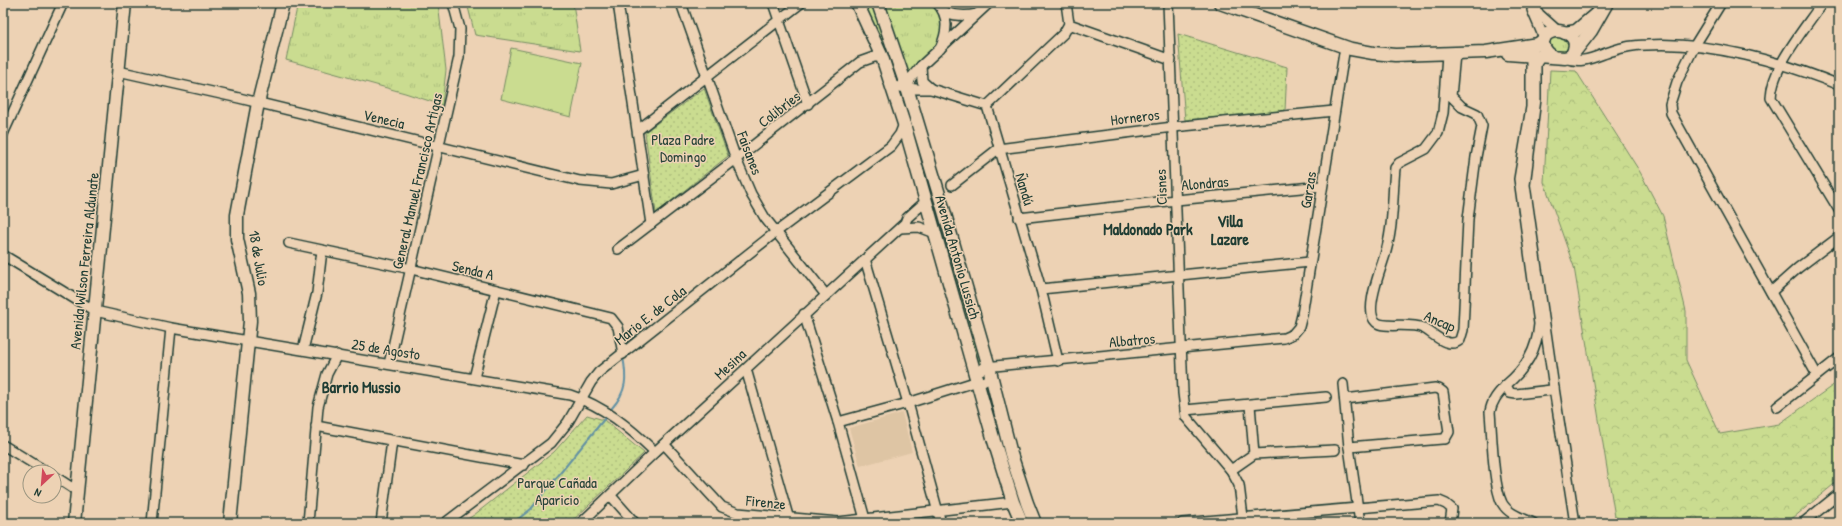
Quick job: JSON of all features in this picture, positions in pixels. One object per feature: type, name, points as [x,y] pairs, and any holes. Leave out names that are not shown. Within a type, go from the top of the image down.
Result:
[{"type":"street","points":[[3,134],[62,3]]},
{"type":"street","name":"Avenida Wilson Ferreira Aldunate","points":[[74,523],[126,3]]},
{"type":"street","name":"18 de Julio","points":[[230,523],[248,340],[250,303],[238,250],[237,225],[245,170],[258,103],[282,3]]},
{"type":"street","name":"General Manuel Francisco Artigas","points":[[390,364],[440,147],[461,43],[460,29],[452,3]]},
{"type":"street","points":[[618,3],[651,224]]},
{"type":"street","name":"Faisanes","points":[[681,3],[736,159],[756,204],[776,232],[826,295]]},
{"type":"street","points":[[773,3],[808,104]]},
{"type":"street","points":[[638,130],[801,3]]},
{"type":"street","name":"Avenida Antonio Lussich","points":[[857,3],[882,57],[892,86],[976,378],[1013,502],[1022,523]]},
{"type":"street","name":"Avenida Antonio Lussich","points":[[878,3],[907,88],[990,372],[1011,454],[1035,523]]},
{"type":"street","points":[[937,3],[945,12],[955,16],[978,14]]},
{"type":"street","points":[[907,88],[911,78],[921,66],[989,3]]},
{"type":"street","points":[[892,86],[931,89],[987,106],[1064,33],[1069,24],[1066,3]]},
{"type":"street","name":"Cisnes","points":[[1168,3],[1172,60],[1173,127],[1183,393],[1185,410]]},
{"type":"street","points":[[1220,3],[1344,47],[1373,53],[1395,55],[1451,54],[1542,48],[1577,61],[1586,60],[1622,48],[1648,45],[1695,45],[1781,64],[1839,85]]},
{"type":"street","points":[[1530,3],[1539,14],[1562,32],[1572,36],[1575,44],[1568,57]]},
{"type":"street","points":[[1530,3],[1542,48],[1519,179],[1539,324],[1538,336],[1534,351],[1518,375],[1497,395],[1491,404],[1490,412],[1496,480],[1502,504],[1512,514],[1533,523]]},
{"type":"street","points":[[1721,3],[1695,45],[1677,82],[1670,104],[1671,113],[1817,376]]},
{"type":"street","points":[[1822,3],[1781,64],[1771,90],[1770,98],[1839,210]]},
{"type":"street","points":[[1573,523],[1574,517],[1548,351],[1525,185],[1536,99],[1536,64],[1542,48],[1550,33],[1576,31],[1605,5]]},
{"type":"street","points":[[1568,57],[1591,31],[1605,5]]},
{"type":"street","points":[[939,50],[945,32],[945,12]]},
{"type":"street","points":[[1069,24],[1172,60]]},
{"type":"street","name":"Garzas","points":[[1293,334],[1299,327],[1344,47]]},
{"type":"street","name":"Ancap","points":[[1447,96],[1462,107],[1477,114],[1482,126],[1476,157],[1468,220],[1463,330],[1460,340],[1452,344],[1447,343],[1429,330],[1418,326],[1409,324],[1381,325],[1374,321],[1371,313],[1377,278],[1391,234],[1396,165],[1426,149],[1438,133],[1447,96],[1451,54]]},
{"type":"street","name":"Colibríes","points":[[618,249],[808,104],[860,62],[874,57],[882,57]]},
{"type":"street","points":[[921,66],[922,82],[931,89]]},
{"type":"street","name":"Venecia","points":[[118,71],[258,103],[580,181],[611,184],[644,175]]},
{"type":"street","name":"Ñandú","points":[[987,106],[998,149],[1041,289],[1058,361]]},
{"type":"street","name":"Horneros","points":[[998,149],[1173,127],[1334,111]]},
{"type":"street","name":"Mario E. de Cola","points":[[445,523],[524,465],[551,443],[568,422],[591,382],[599,372],[776,232],[891,146],[904,124]]},
{"type":"street","points":[[891,146],[901,146],[911,151]]},
{"type":"street","points":[[952,186],[998,149]]},
{"type":"street","name":"Alondras","points":[[1019,218],[1176,200],[1322,186]]},
{"type":"street","name":"Mesina","points":[[581,523],[655,452],[804,314],[903,225],[907,218],[926,205],[936,204],[940,199]]},
{"type":"street","points":[[903,225],[918,227],[935,233]]},
{"type":"street","points":[[1771,292],[1798,268],[1839,237]]},
{"type":"street","name":"Senda A","points":[[288,243],[411,269],[612,318],[618,327],[623,354]]},
{"type":"street","points":[[303,350],[317,293],[322,250]]},
{"type":"street","name":"25 de Agosto","points":[[3,255],[95,311],[171,328],[570,395],[582,399],[610,414],[633,431],[655,452]]},
{"type":"street","points":[[865,258],[908,403],[941,523]]},
{"type":"street","points":[[1041,289],[1310,262]]},
{"type":"street","points":[[474,378],[496,290]]},
{"type":"street","points":[[804,314],[838,422],[865,519]]},
{"type":"street","points":[[152,523],[171,328]]},
{"type":"street","name":"Albatros","points":[[976,378],[980,369],[990,372],[1058,361],[1284,338],[1293,334]]},
{"type":"street","points":[[1534,351],[1539,356],[1543,356],[1548,351]]},
{"type":"street","points":[[308,523],[320,394],[327,374],[337,356]]},
{"type":"street","points":[[1777,407],[1839,358]]},
{"type":"street","points":[[746,369],[790,521]]},
{"type":"street","points":[[838,422],[908,403],[976,378],[983,382],[990,372]]},
{"type":"street","points":[[1343,384],[1356,508],[1360,523]]},
{"type":"street","points":[[1506,385],[1510,393],[1516,394],[1550,390],[1554,388]]},
{"type":"street","points":[[1344,399],[1434,388],[1439,389],[1443,392],[1449,432],[1445,438],[1442,439],[1349,447]]},
{"type":"street","points":[[1243,518],[1239,486],[1231,470],[1186,417],[1185,410],[1250,405],[1326,396]]},
{"type":"street","points":[[1250,405],[1254,454]]},
{"type":"street","points":[[316,426],[524,465]]},
{"type":"street","points":[[381,523],[392,441]]},
{"type":"street","name":"Firenze","points":[[664,444],[722,507],[738,513],[790,521],[838,522],[1013,502]]},
{"type":"street","points":[[3,445],[34,464]]},
{"type":"street","points":[[1231,470],[1254,454],[1335,450]]},
{"type":"street","points":[[62,481],[77,491]]},
{"type":"street","points":[[1803,523],[1839,494]]},
{"type":"street","points":[[610,496],[635,523]]},
{"type":"street","points":[[1182,523],[1209,522],[1243,518],[1283,519],[1356,508],[1439,501],[1452,509],[1450,523]]},
{"type":"shaded area","points":[[902,413],[912,452],[860,466],[849,428]]},
{"type":"green space","points":[[298,3],[438,3],[446,70],[442,105],[405,93],[286,60]]},
{"type":"green space","points":[[467,3],[573,3],[580,51],[475,35]]},
{"type":"green space","points":[[861,3],[875,3],[899,82],[897,82]]},
{"type":"green space","points":[[883,3],[933,3],[939,15],[942,25],[941,34],[937,43],[925,58],[908,74]]},
{"type":"green space","points":[[1178,34],[1287,67],[1285,111],[1185,120]]},
{"type":"green space","points":[[1553,37],[1568,38],[1571,50],[1559,55],[1549,49],[1548,40]]},
{"type":"green space","points":[[511,48],[582,63],[571,117],[501,99]]},
{"type":"green space","points":[[1550,70],[1576,71],[1640,172],[1663,216],[1686,311],[1686,360],[1720,434],[1779,424],[1839,381],[1839,480],[1787,523],[1616,523],[1574,267],[1544,182]]},
{"type":"green space","name":"Plaza Padre Domingo","points":[[704,88],[728,156],[656,213],[645,132]]},
{"type":"green space","points":[[897,88],[903,91],[934,191],[929,192]]},
{"type":"green space","points":[[938,207],[985,364],[977,368],[934,210]]},
{"type":"green space","points":[[989,382],[1032,523],[1026,523],[982,385]]},
{"type":"green space","name":"Parque Cañada Aparicio","points":[[587,415],[604,420],[644,453],[570,523],[461,523],[474,515],[554,452]]},
{"type":"waterway","points":[[612,408],[621,396],[625,384],[623,357]]},
{"type":"waterway","points":[[513,523],[531,509],[605,418]]},
{"type":"district","name":"Maldonado Park","points":[[1148,229]]},
{"type":"district","name":"Villa Lazare","points":[[1230,230]]},
{"type":"district","name":"Barrio Mussio","points":[[361,387]]}]
